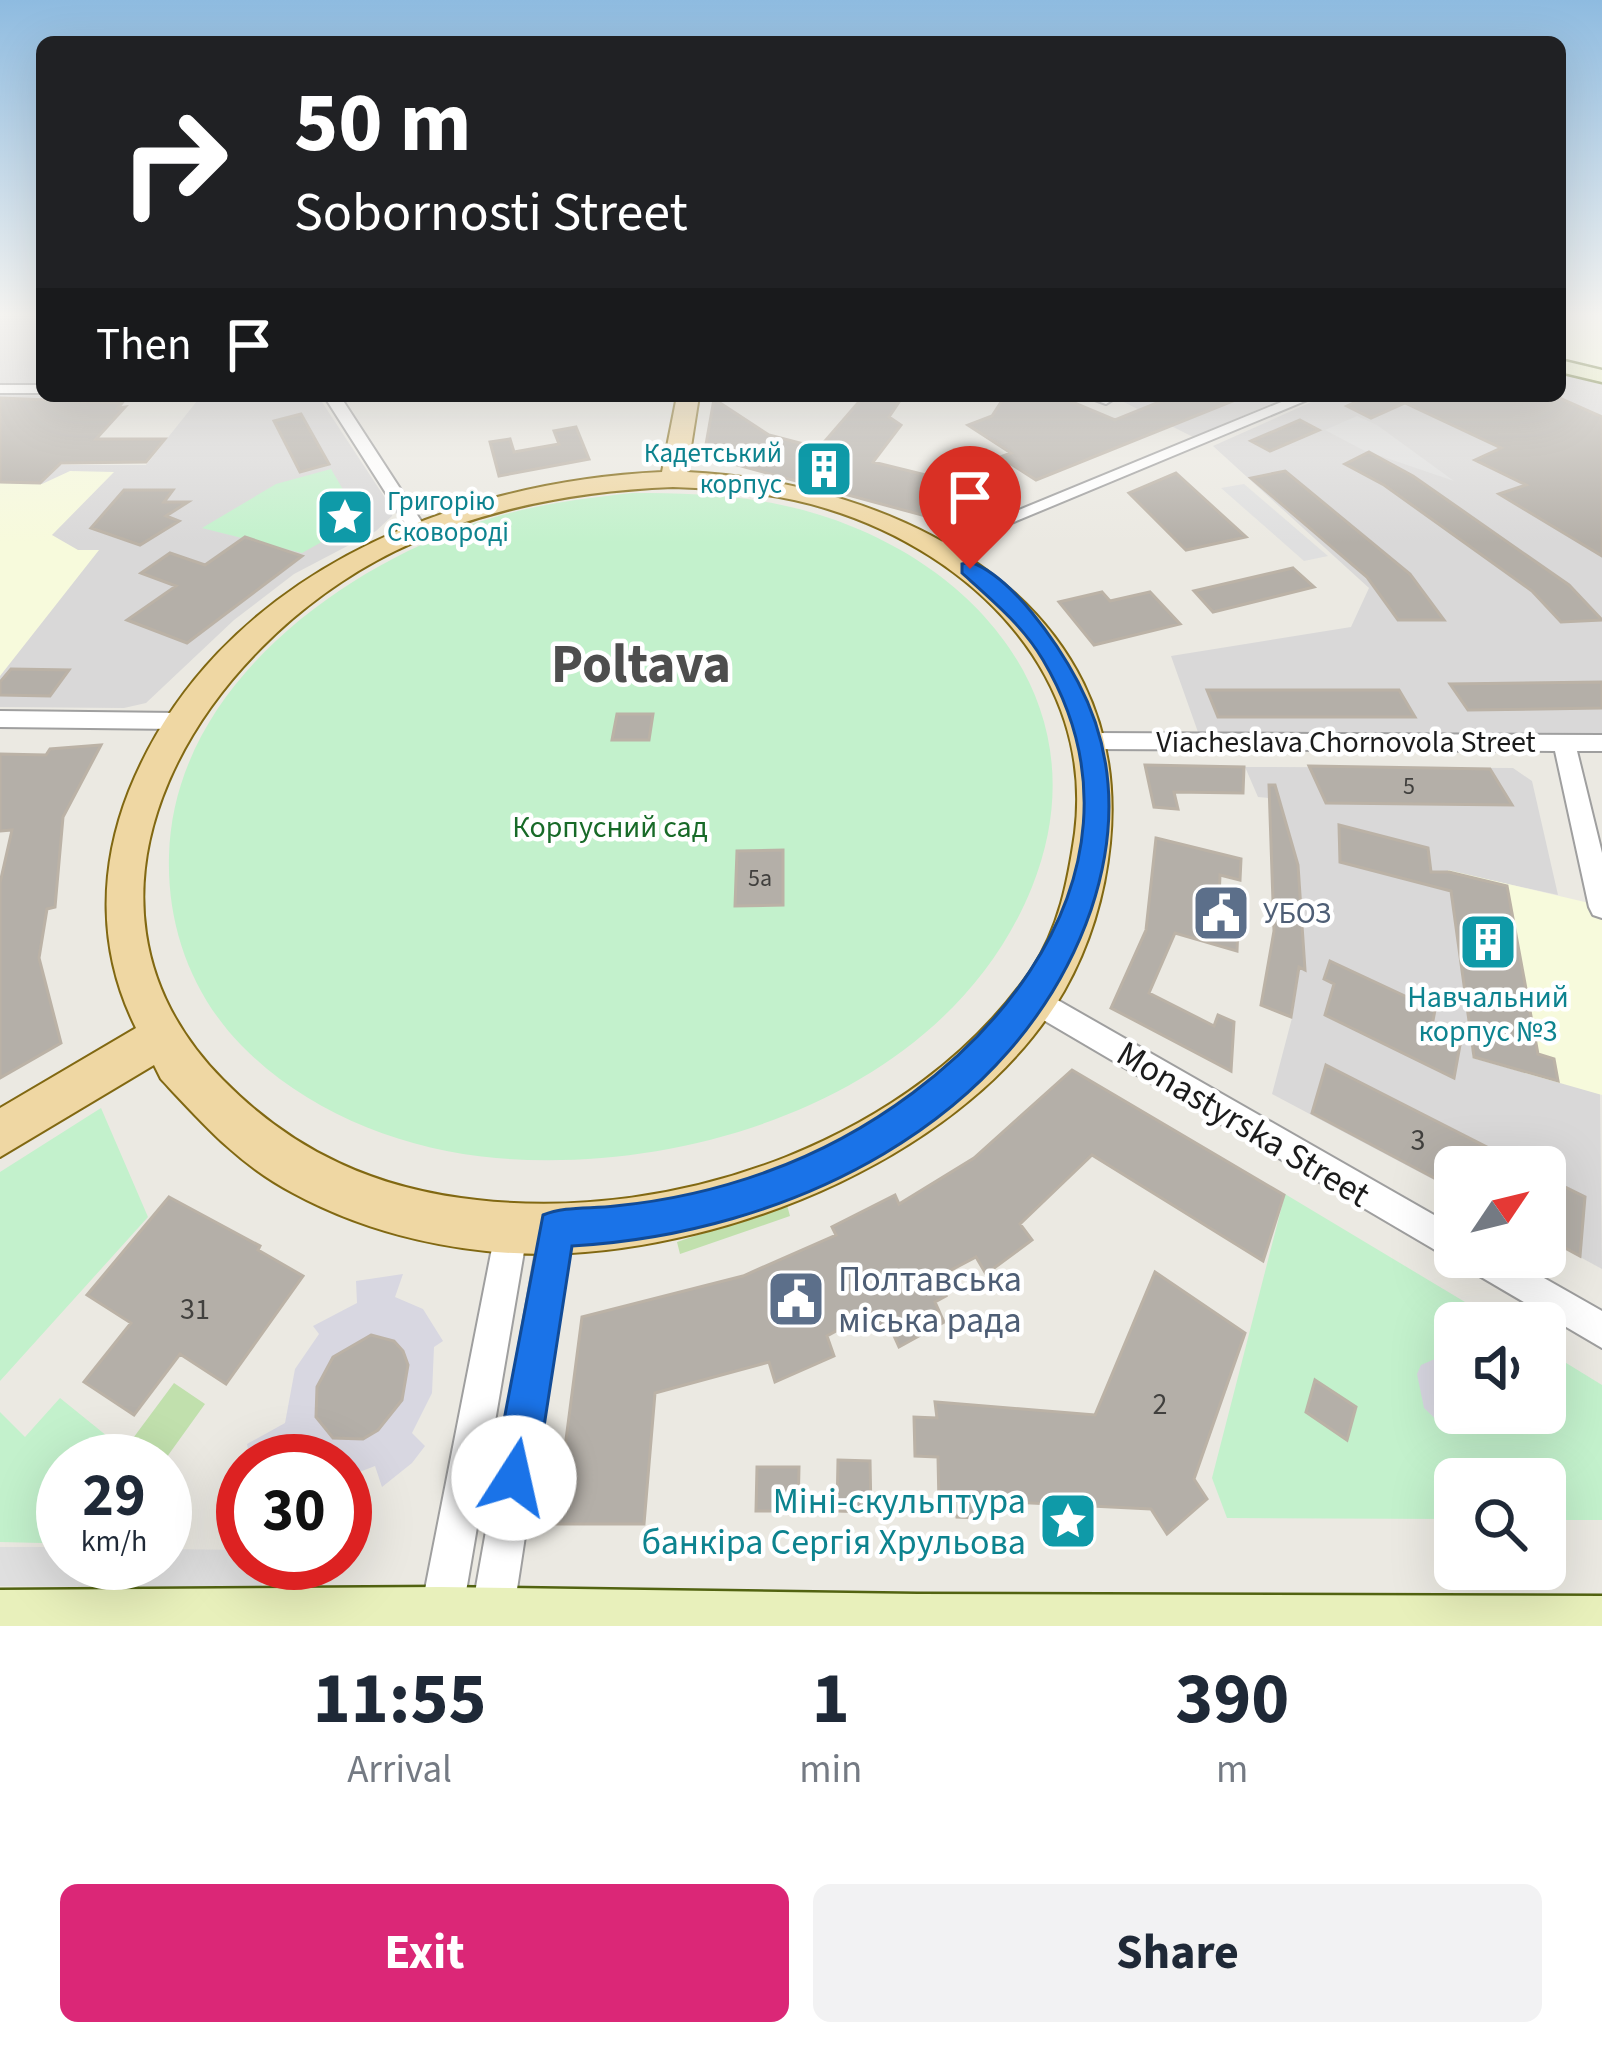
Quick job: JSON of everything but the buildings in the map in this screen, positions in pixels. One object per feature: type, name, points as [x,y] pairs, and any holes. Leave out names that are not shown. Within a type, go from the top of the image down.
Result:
[{"type":"main road","points":[[673,479],[687,402]]},
{"type":"main road","points":[[673,479],[736,483],[816,497],[869,514],[938,547],[996,590],[1033,628],[1068,681],[1090,741],[1098,814],[1092,864],[1074,924],[1033,999],[957,1082],[870,1144],[773,1189],[685,1214],[534,1228],[388,1206],[292,1167],[212,1109],[158,1039],[124,945],[122,878],[142,791],[178,721],[225,662],[278,613],[350,564],[418,530],[540,493],[673,479]]},
{"type":"main road","points":[[0,1134],[158,1039]]},
{"type":"main road","points":[[6,1621],[466,1615],[892,1623],[1602,1624]]},
{"type":"street","points":[[336,402],[418,530]]},
{"type":"street","points":[[938,547],[1294,402]]},
{"type":"street","points":[[0,719],[178,721]]},
{"type":"street","name":"Viacheslava Chornovola Street","points":[[1090,741],[1602,743]]},
{"type":"street","points":[[1564,742],[1602,907]]},
{"type":"street","name":"Monastyrska Street","points":[[1033,999],[1434,1234]]},
{"type":"street","points":[[466,1615],[534,1228]]},
{"type":"street","points":[[466,1615],[534,1228]]},
{"type":"street","points":[[1511,1278],[1602,1330]]},
{"type":"shaded area","points":[[1566,391],[1602,391],[1602,737],[1199,735],[1171,656],[1351,627],[1369,588],[1213,446],[1312,402],[1566,402]]},
{"type":"shaded area","points":[[0,395],[71,402],[8,465],[146,465],[196,402],[322,402],[393,510],[392,516],[376,531],[294,574],[234,620],[146,703],[124,708],[0,707]]},
{"type":"shaded area","points":[[1124,402],[1276,402],[1193,437]]},
{"type":"shaded area","points":[[1357,416],[1377,425],[1454,481],[1363,450],[1325,430]]},
{"type":"shaded area","points":[[70,471],[114,472],[52,535],[78,550],[99,550],[0,676],[0,483],[42,484]]},
{"type":"shaded area","points":[[1244,484],[1328,556],[1304,561],[1221,488]]},
{"type":"shaded area","points":[[1245,767],[1513,768],[1532,781],[1558,895],[1449,871],[1473,1057],[1600,1094],[1602,1269],[1566,1249],[1566,1146],[1434,1146],[1434,1180],[1272,1094],[1292,1018],[1304,942],[1299,865],[1280,799],[1258,797]]},
{"type":"shaded area","points":[[1448,870],[1602,906],[1602,1095],[1473,1058]]},
{"type":"shaded area","points":[[403,1274],[395,1297],[423,1309],[443,1341],[434,1347],[432,1393],[412,1433],[425,1446],[382,1487],[372,1467],[372,1434],[265,1434],[285,1423],[295,1369],[319,1334],[313,1326],[357,1303],[356,1281]]},
{"type":"shaded area","points":[[1434,1359],[1434,1418],[1424,1408],[1417,1374],[1421,1365]]},
{"type":"shaded area","points":[[0,1547],[36,1547],[36,1586],[0,1586]]},
{"type":"shaded area","points":[[192,1549],[216,1550],[216,1588],[192,1587]]},
{"type":"green space","points":[[331,469],[361,520],[302,553],[202,528],[276,484]]},
{"type":"green space","name":"Корпусний сад","points":[[632,493],[718,496],[803,510],[865,532],[921,563],[970,602],[1009,648],[1037,700],[1051,758],[1050,820],[1032,887],[994,958],[942,1018],[880,1067],[809,1105],[733,1134],[653,1152],[574,1160],[496,1158],[426,1147],[359,1124],[296,1091],[242,1046],[209,1005],[186,959],[173,908],[169,856],[177,798],[197,744],[228,695],[266,650],[360,577],[412,549],[485,520]]},
{"type":"green space","points":[[101,1108],[148,1217],[0,1381],[0,1172]]},
{"type":"green space","points":[[1285,1194],[1465,1302],[1434,1302],[1434,1434],[1566,1434],[1566,1363],[1602,1385],[1602,1520],[1566,1520],[1566,1458],[1434,1458],[1434,1519],[1227,1518],[1212,1478]]},
{"type":"green space","points":[[787,1205],[790,1216],[680,1254],[677,1242]]},
{"type":"green space","points":[[174,1383],[205,1404],[183,1434],[136,1434]]},
{"type":"green space","points":[[60,1398],[105,1434],[36,1434],[36,1543],[0,1542],[0,1412],[25,1437]]},
{"type":"place","name":"Кадетський корпус","points":[[824,469]]},
{"type":"place","name":"Григорію Сковороді","points":[[345,517]]},
{"type":"place","name":"УБОЗ","points":[[1221,913]]},
{"type":"place","name":"Навчальний корпус №3","points":[[1488,942]]},
{"type":"place","name":"Полтавська міська рада","points":[[796,1299]]},
{"type":"place","name":"Міні-скульптура банкіра Сергія Хрульова","points":[[1068,1521]]},
{"type":"district","name":"Poltava","points":[[641,663]]},
{"type":"route","points":[[514,1478],[556,1228],[618,1225],[717,1206],[773,1189],[870,1144],[927,1106],[988,1052],[1033,999],[1061,952],[1092,864],[1098,814],[1093,752],[1079,707],[1052,654],[1016,609],[970,569]]}]
